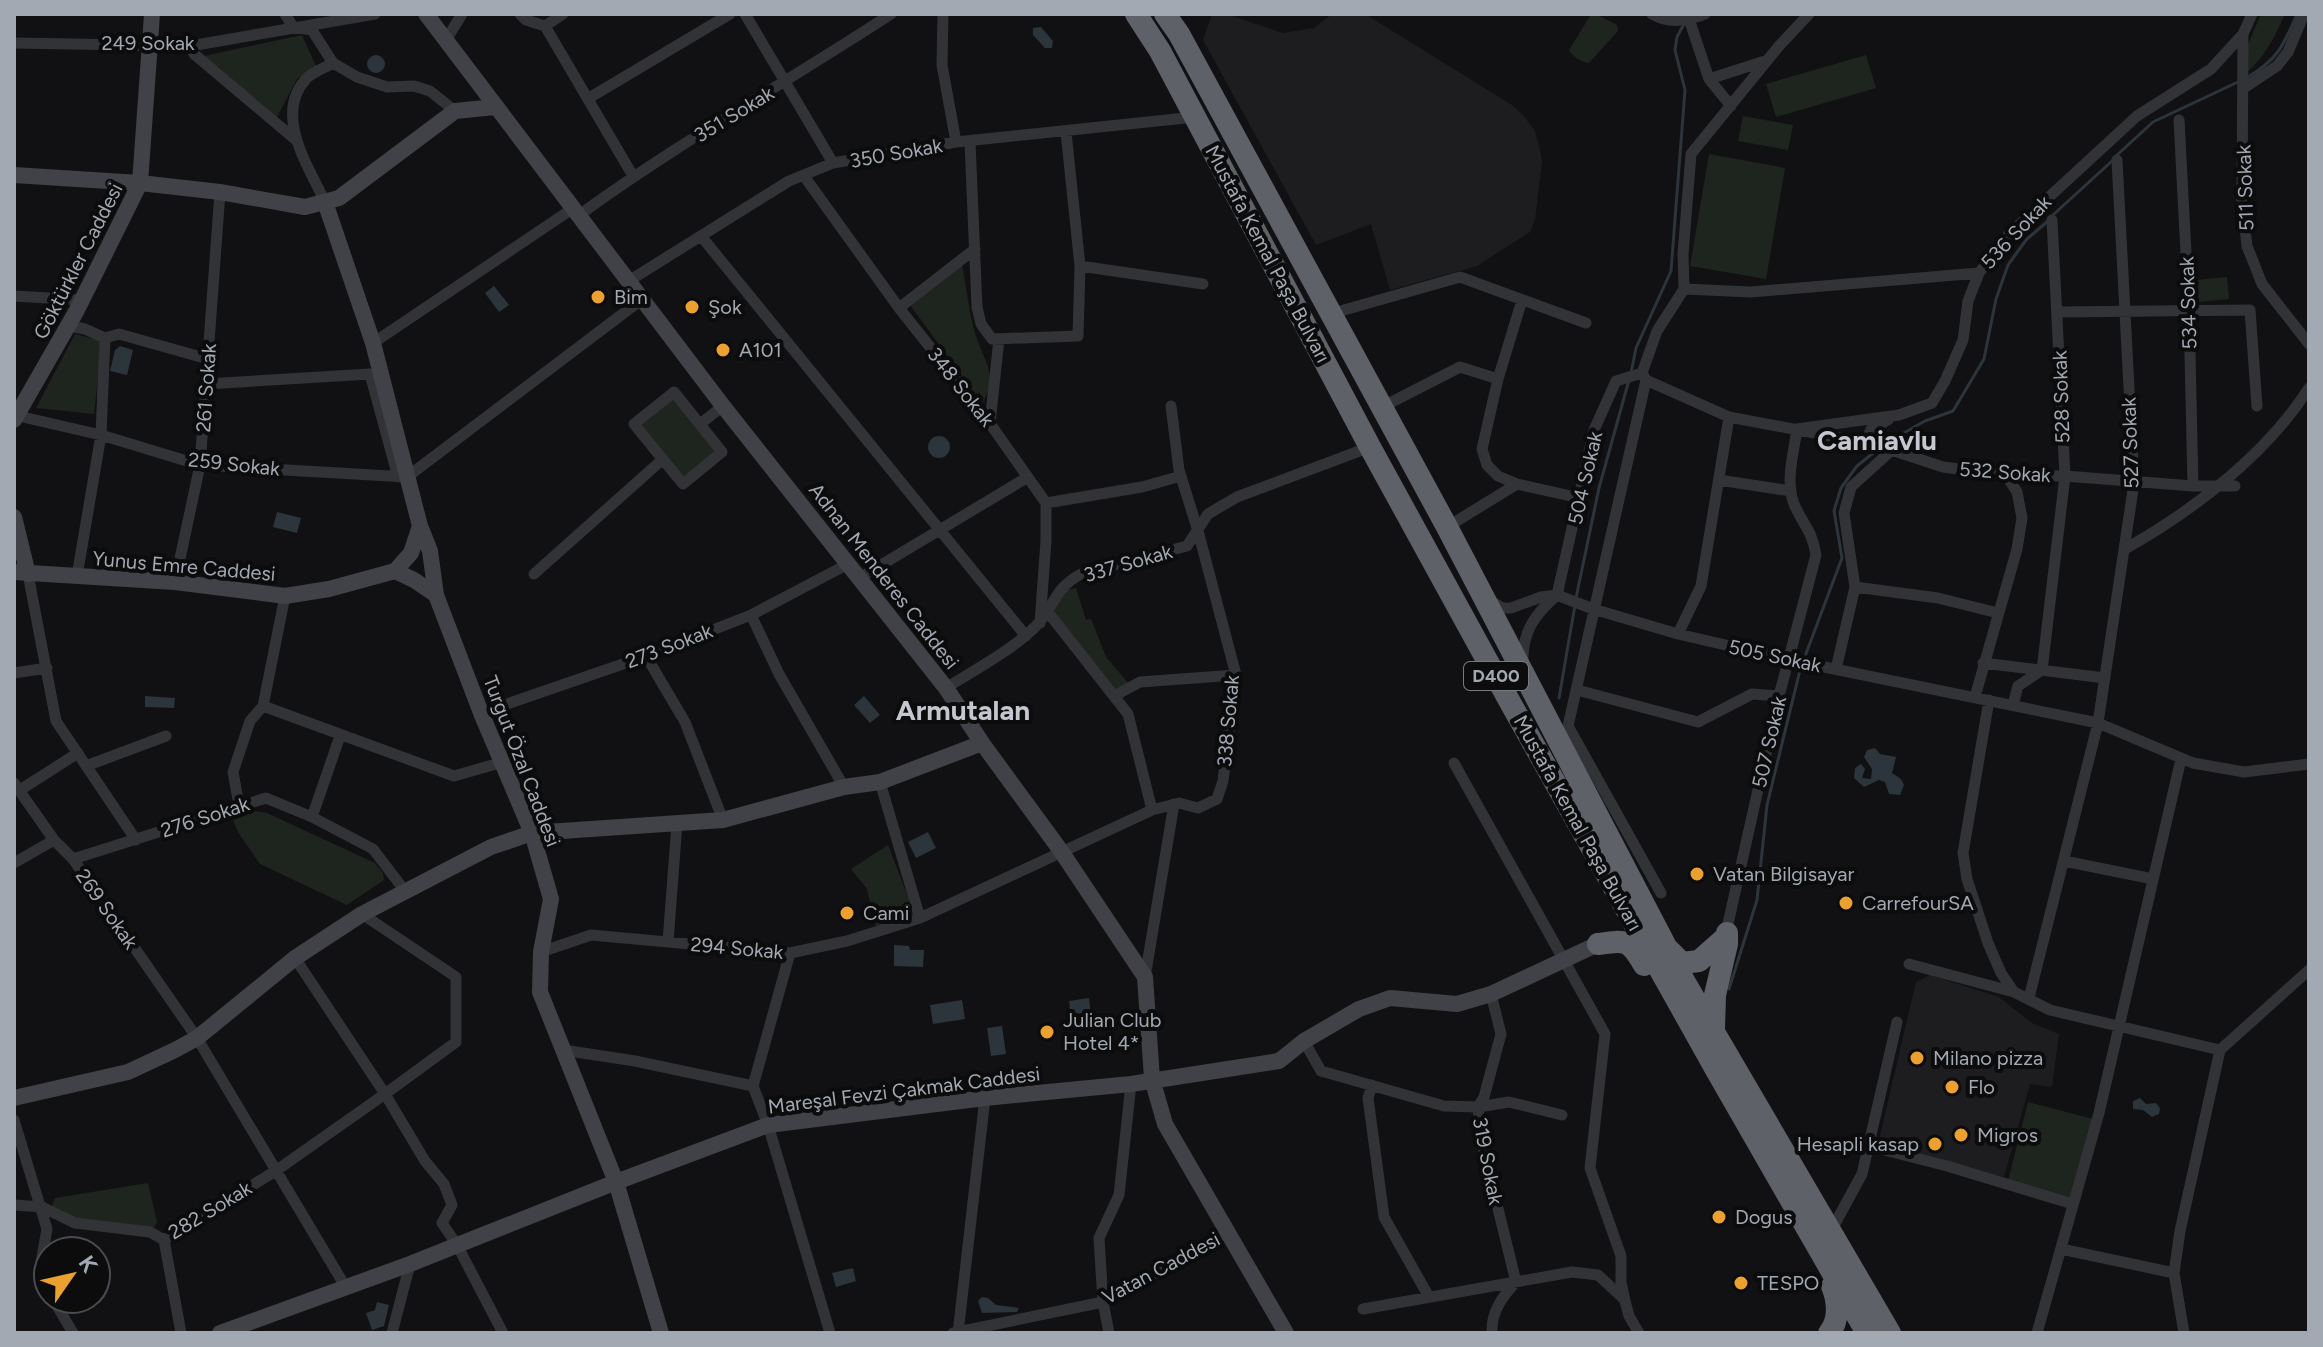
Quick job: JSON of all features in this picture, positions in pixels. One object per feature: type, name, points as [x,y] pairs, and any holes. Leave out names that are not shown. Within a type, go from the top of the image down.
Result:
[{"type":"highway","name":"Mustafa Kemal Paşa Bulvarı","points":[[1136,14],[1160,51],[1370,447],[1558,788],[1676,982],[1714,1035],[1820,1232],[1878,1331]]},
{"type":"highway","name":"Mustafa Kemal Paşa Bulvarı","points":[[1165,14],[1181,24],[1330,314],[1447,527],[1667,947],[1676,982],[1715,1068],[1820,1232]]},
{"type":"highway","points":[[1558,788],[1619,911],[1619,921],[1598,944]]},
{"type":"highway","points":[[1667,947],[1682,963],[1691,963],[1699,961],[1726,936]]},
{"type":"highway","points":[[1714,1035],[1715,995],[1727,944],[1726,936]]},
{"type":"highway","points":[[1598,944],[1621,941],[1633,946],[1671,1009],[1715,1068]]},
{"type":"highway","points":[[1820,1232],[1837,1310],[1834,1327],[1829,1333]]},
{"type":"street","name":"Göktürkler Caddesi","points":[[15,417],[69,326],[140,183],[152,14]]},
{"type":"street","points":[[285,14],[293,27],[312,30],[333,63],[357,77],[387,87],[414,86],[430,91],[455,111]]},
{"type":"street","name":"249 Sokak","points":[[14,43],[190,46],[375,14]]},
{"type":"street","name":"Adnan Menderes Caddesi","points":[[426,14],[627,282],[946,688],[1145,977],[1152,1079],[1165,1124],[1281,1331]]},
{"type":"street","points":[[446,40],[462,14]]},
{"type":"street","points":[[520,14],[526,20],[545,26],[633,176]]},
{"type":"street","points":[[545,26],[563,14]]},
{"type":"street","points":[[589,98],[730,14]]},
{"type":"street","points":[[745,14],[833,163]]},
{"type":"street","name":"351 Sokak","points":[[373,343],[891,14]]},
{"type":"street","points":[[943,14],[942,65],[956,142]]},
{"type":"street","points":[[1652,14],[1664,20],[1705,14]]},
{"type":"street","points":[[1661,893],[1568,726],[1644,377],[1657,331],[1684,289],[1683,254],[1691,154],[1767,60],[1809,14]]},
{"type":"street","name":"511 Sokak","points":[[2252,14],[2243,34],[2242,202],[2247,246],[2262,284],[2309,344]]},
{"type":"street","points":[[2244,82],[2277,66],[2288,52],[2304,14]]},
{"type":"street","points":[[1682,18],[1709,79],[1731,106]]},
{"type":"street","name":"536 Sokak","points":[[1684,289],[1751,292],[1979,273],[2018,225],[2126,125],[2211,69],[2243,34]]},
{"type":"street","points":[[190,46],[194,54],[297,141]]},
{"type":"street","points":[[1709,79],[1767,60]]},
{"type":"street","points":[[325,202],[297,141],[291,115],[295,99],[306,79],[333,63]]},
{"type":"street","points":[[14,175],[140,183],[220,192],[305,207],[339,198],[455,111],[495,107]]},
{"type":"street","name":"350 Sokak","points":[[627,282],[789,181],[833,163],[956,142],[1195,117]]},
{"type":"street","name":"534 Sokak","points":[[2179,120],[2189,310],[2193,486]]},
{"type":"street","points":[[970,142],[977,307],[981,324],[992,339],[1078,336],[1080,266],[1066,132]]},
{"type":"street","name":"527 Sokak","points":[[2029,998],[2098,723],[2134,483],[2117,160]]},
{"type":"street","name":"348 Sokak","points":[[804,176],[899,308],[990,423],[1046,503]]},
{"type":"street","name":"261 Sokak","points":[[175,582],[200,465],[220,192]]},
{"type":"street","name":"Turgut Özal Caddesi","points":[[325,202],[373,343],[403,477],[430,551],[436,595],[481,713],[532,833],[551,899],[541,952],[540,992],[616,1182],[661,1333]]},
{"type":"street","name":"528 Sokak","points":[[2042,670],[2065,476],[2052,220]]},
{"type":"street","points":[[701,236],[1026,636]]},
{"type":"street","points":[[899,308],[975,249]]},
{"type":"street","points":[[1080,266],[1203,284]]},
{"type":"street","points":[[1873,444],[1868,437],[1871,429],[1932,403],[1963,340],[1968,301],[1979,273]]},
{"type":"street","points":[[1330,314],[1460,277],[1586,323]]},
{"type":"street","points":[[14,296],[82,300]]},
{"type":"street","points":[[206,384],[370,374],[403,477],[641,300]]},
{"type":"street","points":[[1522,300],[1498,379],[1482,449],[1487,465],[1498,476],[1517,484],[1580,498]]},
{"type":"street","points":[[2058,312],[2250,310],[2257,406]]},
{"type":"street","points":[[69,326],[105,338],[119,334],[208,359]]},
{"type":"street","points":[[77,576],[101,435],[105,338]]},
{"type":"street","points":[[990,423],[999,339]]},
{"type":"street","points":[[1382,407],[1460,367],[1498,379]]},
{"type":"street","name":"504 Sokak","points":[[1557,595],[1594,430],[1616,381],[1644,377]]},
{"type":"street","name":"532 Sokak","points":[[1644,377],[1729,417],[1873,444],[1943,467],[2006,475],[2235,486]]},
{"type":"street","points":[[2125,549],[2183,514],[2218,486],[2248,459],[2298,405],[2309,388]]},
{"type":"street","points":[[674,392],[700,424],[722,452],[683,484],[634,424],[674,392]]},
{"type":"street","points":[[700,424],[723,406]]},
{"type":"street","name":"338 Sokak","points":[[1061,851],[1152,810],[1179,803],[1198,808],[1217,799],[1223,781],[1236,675],[1181,476],[1171,406]]},
{"type":"street","points":[[1719,480],[1791,491],[1797,429],[1899,415]]},
{"type":"street","name":"259 Sokak","points":[[15,417],[101,435],[200,465],[403,477]]},
{"type":"street","points":[[1678,634],[1701,586],[1729,417]]},
{"type":"street","name":"337 Sokak","points":[[946,688],[1026,636],[1040,623],[1065,583],[1081,574],[1187,546],[1208,514],[1237,497],[1370,447]]},
{"type":"street","points":[[1836,669],[1855,587],[1844,513],[1847,500],[1851,487],[1893,449]]},
{"type":"street","points":[[534,574],[663,459]]},
{"type":"street","points":[[1975,697],[2017,549],[2022,518],[2017,492],[2006,475]]},
{"type":"street","points":[[1040,623],[1046,503],[1142,487],[1181,476]]},
{"type":"street","name":"273 Sokak","points":[[481,713],[646,656],[751,615],[939,531],[1028,477]]},
{"type":"street","points":[[1447,527],[1517,484]]},
{"type":"street","name":"507 Sokak","points":[[1676,982],[1705,967],[1717,955],[1726,936],[1779,696],[1816,555],[1813,535],[1795,505],[1791,491]]},
{"type":"street","points":[[14,517],[21,573],[47,668],[56,721],[136,840]]},
{"type":"street","points":[[420,526],[411,553],[395,571],[436,595]]},
{"type":"street","name":"Yunus Emre Caddesi","points":[[21,573],[175,582],[285,596],[329,589],[395,571]]},
{"type":"street","points":[[1855,587],[1938,598],[1998,613]]},
{"type":"street","points":[[1480,591],[1493,604],[1511,608],[1541,597],[1557,595]]},
{"type":"street","points":[[1529,686],[1523,661],[1524,637],[1544,606],[1557,595]]},
{"type":"street","name":"505 Sokak","points":[[1557,595],[1678,634],[2098,723]]},
{"type":"street","points":[[239,805],[233,772],[250,721],[263,706],[285,596]]},
{"type":"street","points":[[1047,611],[1128,714],[1152,810]]},
{"type":"street","points":[[751,615],[779,674],[844,787]]},
{"type":"street","points":[[646,656],[685,722],[723,820]]},
{"type":"street","points":[[1983,663],[2105,678]]},
{"type":"street","points":[[14,673],[47,668]]},
{"type":"street","points":[[2013,705],[2018,686],[2042,670]]},
{"type":"street","points":[[1114,696],[1140,682],[1236,675]]},
{"type":"street","points":[[1577,690],[1698,722],[1752,694],[1779,696]]},
{"type":"street","points":[[1989,700],[1963,853],[1967,879],[1988,943],[2001,973],[2014,992]]},
{"type":"street","points":[[263,706],[454,776],[503,762]]},
{"type":"street","points":[[2098,723],[2193,763],[2244,772],[2309,764]]},
{"type":"street","points":[[86,766],[166,736]]},
{"type":"street","points":[[312,817],[340,736]]},
{"type":"street","points":[[14,1098],[128,1072],[197,1038],[295,958],[362,914],[491,847],[532,833],[723,820],[844,787],[880,782],[982,743]]},
{"type":"street","points":[[17,787],[78,753]]},
{"type":"street","points":[[2037,1333],[2099,1113],[2181,759]]},
{"type":"street","points":[[1454,763],[1605,1034],[1590,1168],[1621,1256],[1621,1282],[1629,1316],[1639,1333]]},
{"type":"street","points":[[880,782],[920,918]]},
{"type":"street","name":"269 Sokak","points":[[17,787],[54,840],[73,859],[197,1038],[345,1286]]},
{"type":"street","name":"276 Sokak","points":[[73,859],[266,798],[312,817],[373,849],[405,891]]},
{"type":"street","points":[[1145,977],[1174,804]]},
{"type":"street","points":[[668,942],[677,823]]},
{"type":"street","points":[[14,863],[54,840]]},
{"type":"street","name":"294 Sokak","points":[[541,952],[591,935],[790,953],[847,941],[920,918],[1061,851]]},
{"type":"street","points":[[2064,861],[2153,879]]},
{"type":"street","name":"282 Sokak","points":[[14,1205],[42,1207],[75,1223],[150,1232],[164,1240],[277,1170],[456,1042],[456,977],[362,914]]},
{"type":"street","name":"Mareşal Fevzi Çakmak Caddesi","points":[[220,1333],[410,1264],[768,1125],[985,1098],[1131,1084],[1279,1061],[1304,1041],[1359,1009],[1390,998],[1457,1004],[1491,994],[1598,944]]},
{"type":"street","points":[[790,953],[753,1086],[768,1125],[830,1333]]},
{"type":"street","points":[[295,958],[385,1094],[425,1161],[444,1184],[452,1205],[442,1223],[457,1245],[503,1333]]},
{"type":"street","points":[[1909,964],[2014,992],[2050,1010],[2220,1050]]},
{"type":"street","points":[[2184,1333],[2174,1273],[2180,1231],[2220,1050],[2309,970]]},
{"type":"street","name":"319 Sokak","points":[[1491,994],[1501,1034],[1484,1097],[1478,1107],[1480,1135],[1516,1282]]},
{"type":"street","points":[[1820,1232],[1862,1174],[1897,1022]]},
{"type":"street","points":[[1304,1041],[1321,1071],[1444,1106],[1478,1107],[1509,1102],[1562,1115]]},
{"type":"street","points":[[563,1050],[635,1061],[753,1086]]},
{"type":"street","points":[[1109,1333],[1103,1302],[1099,1238],[1119,1195],[1131,1084]]},
{"type":"street","points":[[1372,1085],[1368,1098],[1384,1217],[1429,1297]]},
{"type":"street","points":[[956,1333],[985,1098]]},
{"type":"street","points":[[14,1120],[42,1207],[46,1235]]},
{"type":"street","points":[[1869,1146],[2073,1204]]},
{"type":"street","name":"Vatan Caddesi","points":[[956,1333],[1103,1302],[1228,1232]]},
{"type":"street","points":[[164,1240],[181,1333]]},
{"type":"street","points":[[2061,1249],[2174,1273]]},
{"type":"street","points":[[392,1333],[410,1264]]},
{"type":"street","points":[[1363,1309],[1572,1272],[1598,1275],[1625,1301]]},
{"type":"street","points":[[1492,1333],[1491,1322],[1500,1300],[1516,1282]]},
{"type":"street","points":[[62,1315],[73,1333]]},
{"type":"shaded area","points":[[1212,14],[1226,14],[1283,33],[1314,28],[1332,14],[1365,14],[1512,105],[1535,131],[1542,161],[1535,220],[1530,232],[1477,266],[1390,290],[1371,224],[1316,245],[1203,40]]},
{"type":"shaded area","points":[[1596,14],[1617,25],[1618,31],[1586,63],[1569,50],[1590,16]]},
{"type":"shaded area","points":[[2261,14],[2285,14],[2262,56],[2242,76],[2243,56]]},
{"type":"shaded area","points":[[1041,27],[1053,41],[1052,48],[1045,48],[1033,35],[1033,28]]},
{"type":"shaded area","points":[[302,35],[316,66],[297,79],[277,117],[204,56]]},
{"type":"shaded area","points":[[376,55],[385,64],[376,73],[367,64]]},
{"type":"shaded area","points":[[1866,55],[1876,88],[1776,117],[1766,84]]},
{"type":"shaded area","points":[[1743,116],[1793,125],[1788,150],[1738,141]]},
{"type":"shaded area","points":[[1709,154],[1785,168],[1766,279],[1690,266]]},
{"type":"shaded area","points":[[962,265],[972,321],[990,378],[990,386],[982,403],[910,305]]},
{"type":"shaded area","points":[[2227,277],[2229,299],[2199,302],[2196,280]]},
{"type":"shaded area","points":[[494,286],[509,305],[499,312],[485,293]]},
{"type":"shaded area","points":[[75,334],[102,341],[94,414],[36,408]]},
{"type":"shaded area","points":[[120,346],[133,350],[127,375],[110,371],[115,350]]},
{"type":"shaded area","points":[[673,396],[720,453],[684,482],[637,425]]},
{"type":"shaded area","points":[[939,436],[947,439],[950,447],[947,455],[939,458],[931,455],[928,447],[931,439]]},
{"type":"shaded area","points":[[277,512],[301,518],[297,533],[273,527]]},
{"type":"shaded area","points":[[1076,588],[1086,620],[1091,619],[1106,657],[1129,684],[1114,693],[1055,616],[1054,602],[1066,590]]},
{"type":"shaded area","points":[[145,696],[175,698],[174,708],[145,707]]},
{"type":"shaded area","points":[[864,696],[880,715],[870,723],[854,705]]},
{"type":"shaded area","points":[[1875,748],[1880,754],[1896,757],[1892,773],[1904,785],[1900,795],[1889,794],[1885,782],[1879,780],[1864,787],[1854,778],[1855,768],[1861,764],[1865,769],[1862,778],[1871,779],[1872,769],[1864,757],[1867,750]]},
{"type":"shaded area","points":[[256,811],[267,813],[375,863],[384,880],[347,905],[260,864],[233,820]]},
{"type":"shaded area","points":[[928,832],[936,848],[916,858],[908,842]]},
{"type":"shaded area","points":[[888,845],[915,915],[876,927],[867,889],[851,869]]},
{"type":"shaded area","points":[[894,945],[924,950],[923,967],[894,966]]},
{"type":"shaded area","points":[[1930,975],[1999,997],[2032,1023],[2059,1034],[2052,1087],[2030,1084],[2004,1177],[1878,1144],[1916,982]]},
{"type":"shaded area","points":[[1089,998],[1092,1024],[1072,1026],[1069,1001]]},
{"type":"shaded area","points":[[962,1000],[965,1019],[933,1024],[930,1005]]},
{"type":"shaded area","points":[[1002,1026],[1006,1054],[991,1056],[987,1028]]},
{"type":"shaded area","points":[[2140,1098],[2146,1104],[2156,1103],[2160,1108],[2159,1114],[2152,1117],[2143,1110],[2133,1109],[2133,1101]]},
{"type":"shaded area","points":[[2028,1102],[2093,1119],[2072,1198],[2008,1181]]},
{"type":"shaded area","points":[[148,1183],[157,1222],[153,1229],[75,1218],[52,1206],[55,1198]]},
{"type":"shaded area","points":[[853,1268],[856,1281],[836,1287],[832,1273]]},
{"type":"shaded area","points":[[982,1297],[996,1305],[1019,1308],[1017,1312],[982,1313],[978,1301]]},
{"type":"shaded area","points":[[377,1302],[389,1305],[384,1326],[372,1330],[366,1313],[375,1310]]},
{"type":"waterway","points":[[2246,78],[2278,51],[2297,14]]},
{"type":"waterway","points":[[1631,373],[1636,348],[1671,271],[1685,90],[1675,50],[1684,24]]},
{"type":"waterway","points":[[2117,155],[2153,122],[2240,81]]},
{"type":"waterway","points":[[2053,215],[2112,161]]},
{"type":"waterway","points":[[1886,443],[1925,421],[1953,411],[1984,359],[1996,299],[2008,265],[2026,240],[2048,221]]},
{"type":"waterway","points":[[1576,598],[1599,488],[1629,380]]},
{"type":"waterway","points":[[1804,659],[1842,558],[1834,511],[1841,488],[1857,466],[1877,450]]},
{"type":"waterway","points":[[1559,698],[1575,605]]},
{"type":"waterway","points":[[1729,989],[1757,900],[1767,805],[1801,666]]},
{"type":"place","name":"Bim","points":[[598,297]]},
{"type":"place","name":"Şok","points":[[692,307]]},
{"type":"place","name":"A101","points":[[723,350]]},
{"type":"place","name":"Vatan Bilgisayar","points":[[1697,874]]},
{"type":"place","name":"CarrefourSA","points":[[1846,903]]},
{"type":"place","name":"Cami","points":[[847,913]]},
{"type":"place","name":"Julian Club Hotel 4*","points":[[1047,1032]]},
{"type":"place","name":"Milano pizza","points":[[1917,1058]]},
{"type":"place","name":"Flo","points":[[1952,1087]]},
{"type":"place","name":"Migros","points":[[1961,1135]]},
{"type":"place","name":"Hesapli kasap","points":[[1935,1144]]},
{"type":"place","name":"Dogus","points":[[1719,1217]]},
{"type":"place","name":"TESPO","points":[[1741,1283]]},
{"type":"district","name":"Camiavlu","points":[[1877,440]]},
{"type":"district","name":"Armutalan","points":[[963,710]]}]
